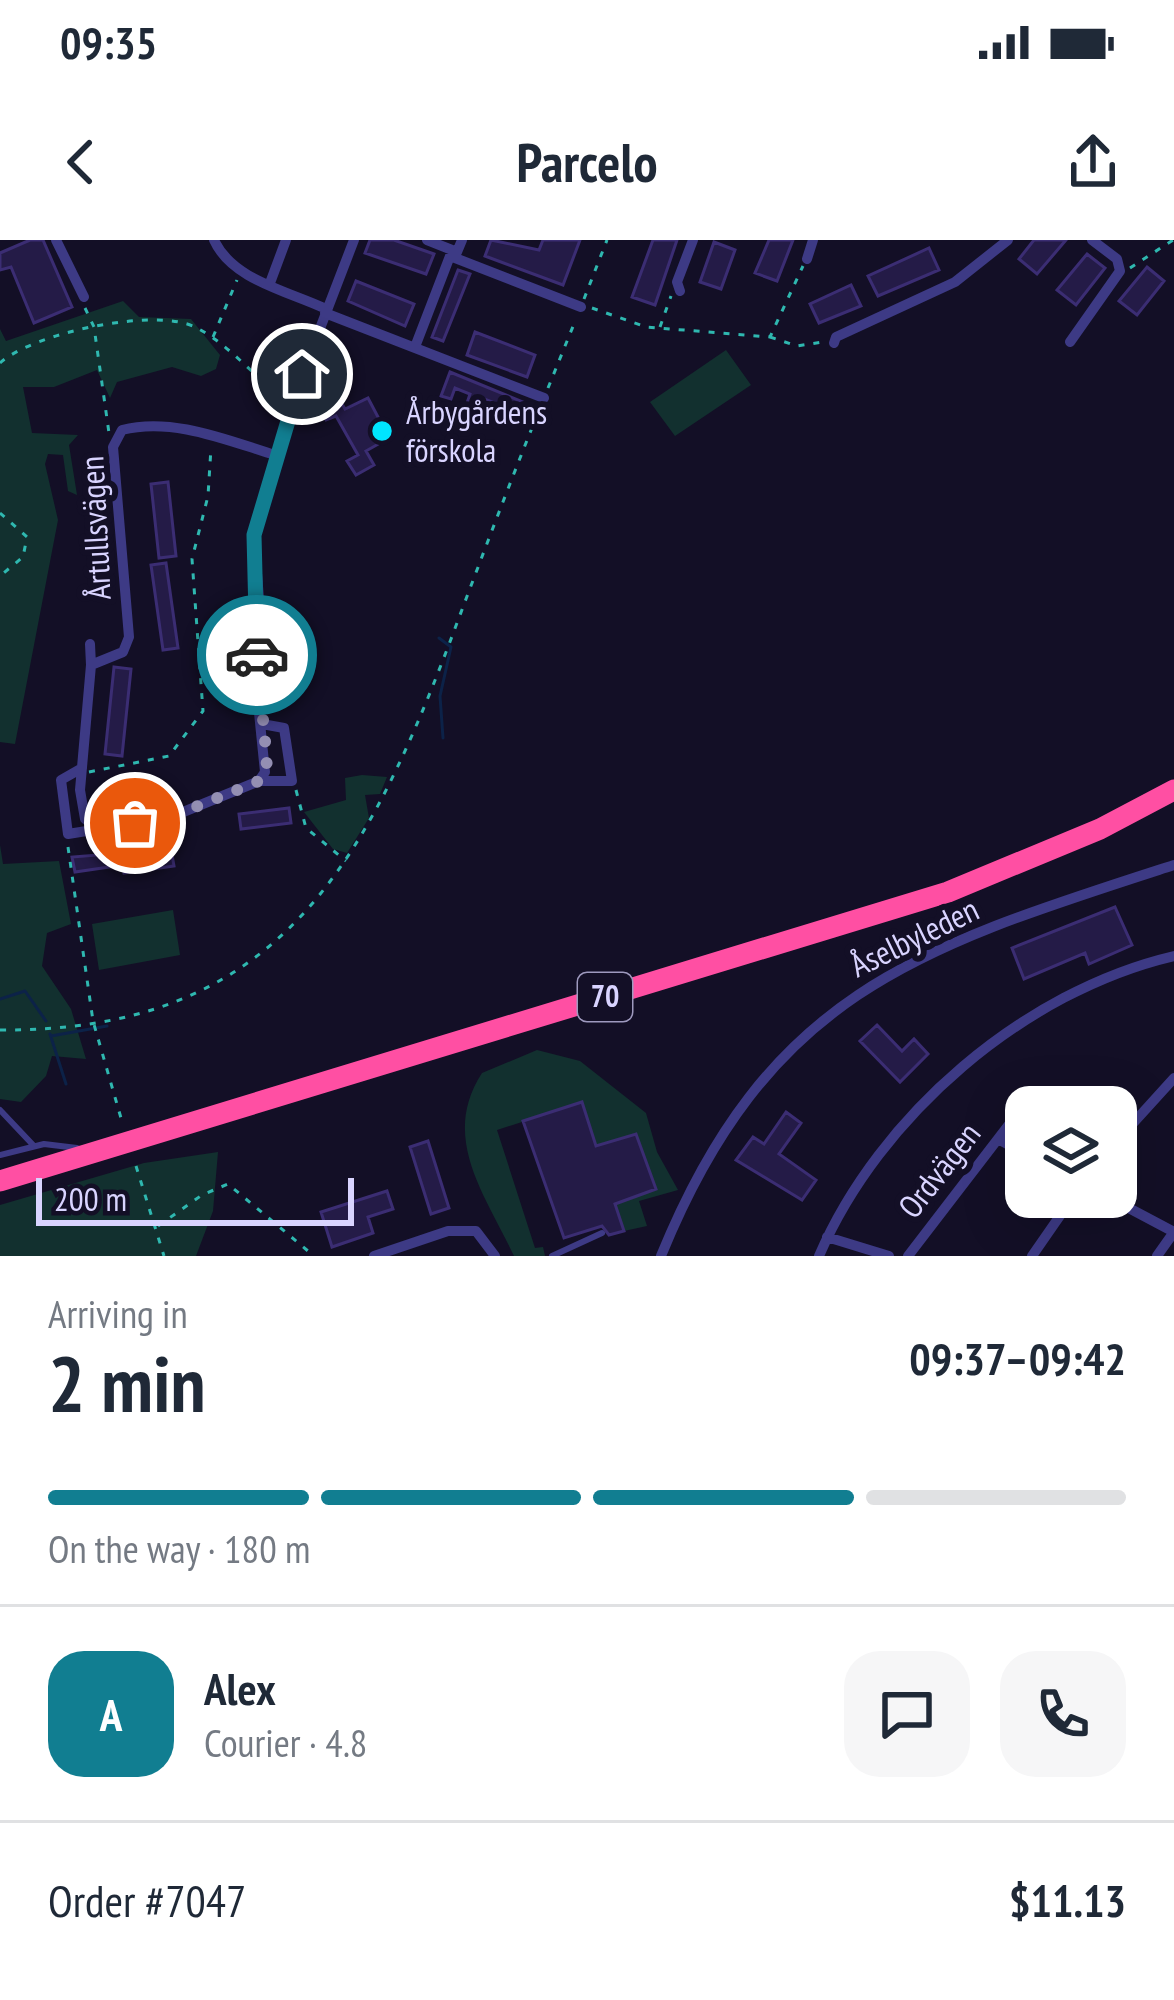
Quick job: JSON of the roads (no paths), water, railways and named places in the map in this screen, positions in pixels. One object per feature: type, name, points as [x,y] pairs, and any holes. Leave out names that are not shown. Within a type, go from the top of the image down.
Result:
[{"type":"highway","name":"70","points":[[0,1181],[948,892],[1100,829],[1174,790]]},
{"type":"highway","name":"70","points":[[0,1195],[950,904],[1108,840],[1174,805]]},
{"type":"street","points":[[56,240],[81,295]]},
{"type":"street","points":[[214,240],[222,258],[240,272],[544,398]]},
{"type":"street","points":[[270,283],[286,240]]},
{"type":"street","points":[[259,781],[267,762],[254,535],[291,404],[354,240]]},
{"type":"street","points":[[427,240],[581,305]]},
{"type":"street","points":[[678,286],[693,240]]},
{"type":"street","points":[[807,259],[813,240]]},
{"type":"street","points":[[835,340],[955,282],[1008,240]]},
{"type":"street","points":[[1070,342],[1120,271],[1117,259],[1092,240]]},
{"type":"street","points":[[415,346],[456,249]]},
{"type":"street","name":"Årtullsvägen","points":[[91,665],[123,652],[129,637],[113,446],[122,430],[143,425],[212,436],[275,454]]},
{"type":"street","points":[[90,644],[82,770],[85,819],[99,829]]},
{"type":"street","points":[[82,770],[61,780],[68,834],[171,817],[259,781],[292,781],[284,728],[262,724]]},
{"type":"street","name":"Åselbyleden","points":[[661,1256],[697,1173],[744,1098],[836,1008],[898,968],[985,929],[1174,866]]},
{"type":"street","points":[[818,1256],[846,1196],[957,1073],[1066,999],[1174,956]]},
{"type":"street","points":[[1137,1119],[1174,1078]]},
{"type":"street","name":"Ordvägen","points":[[908,1256],[1005,1129]]},
{"type":"street","points":[[998,1138],[1005,1142]]},
{"type":"street","points":[[1137,1212],[1174,1232],[1157,1256]]},
{"type":"street","points":[[1032,1256],[1058,1218]]},
{"type":"street","points":[[374,1256],[448,1232],[476,1231],[495,1256]]},
{"type":"street","points":[[826,1237],[889,1256]]},
{"type":"lane","points":[[0,1110],[35,1147]]},
{"type":"lane","points":[[0,1155],[35,1147],[99,1151]]},
{"type":"lane","points":[[552,1256],[602,1233]]},
{"type":"waterway","points":[[439,638],[451,647],[440,696],[443,738]]},
{"type":"waterway","points":[[0,999],[25,991],[46,1021]]},
{"type":"waterway","points":[[51,1036],[107,1026]]},
{"type":"waterway","points":[[50,1034],[66,1084]]},
{"type":"place","name":"Årbygårdens förskola","points":[[382,431]]}]
